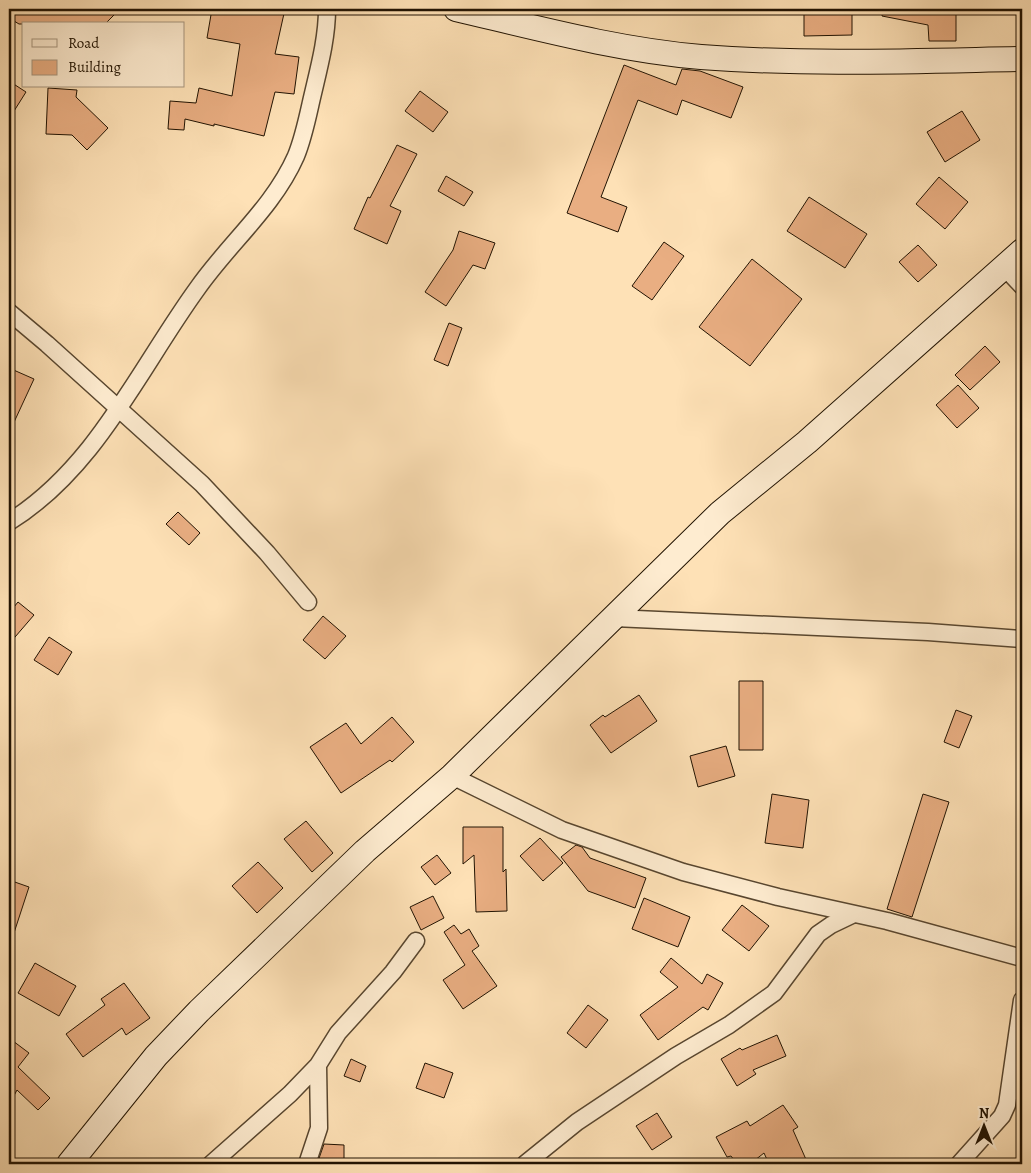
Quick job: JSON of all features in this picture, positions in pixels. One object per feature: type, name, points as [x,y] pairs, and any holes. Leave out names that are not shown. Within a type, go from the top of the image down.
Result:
[{"type":"main road","points":[[456,9],[584,39],[699,57],[803,63],[1022,59]]},
{"type":"main road","points":[[69,1164],[156,1056],[199,1011],[365,850],[452,776],[720,514],[807,442],[1022,251]]},
{"type":"street","points":[[9,522],[56,483],[89,450],[119,408],[196,289],[226,251],[266,207],[296,155],[323,51],[327,9]]},
{"type":"street","points":[[1004,267],[1022,286]]},
{"type":"street","points":[[9,312],[119,408],[202,484],[267,553],[308,602]]},
{"type":"street","points":[[614,618],[928,632],[1022,639]]},
{"type":"street","points":[[452,776],[562,830],[684,872],[1022,958]]},
{"type":"street","points":[[525,1164],[577,1122],[676,1056],[729,1025],[774,993],[818,934],[831,925],[854,914]]},
{"type":"street","points":[[212,1164],[268,1114],[318,1065],[338,1033],[393,972],[416,941]]},
{"type":"street","points":[[959,1164],[1002,1116],[1007,1105],[1022,1000]]},
{"type":"street","points":[[307,1164],[319,1128],[316,1078],[318,1065]]},
{"type":"building","points":[[9,9],[120,9],[107,22],[22,22],[22,24],[19,24],[9,18]]},
{"type":"building","points":[[212,9],[285,9],[275,54],[299,57],[294,94],[275,92],[264,136],[185,119],[184,130],[168,129],[170,101],[196,103],[199,88],[232,96],[240,44],[207,38]]},
{"type":"building","points":[[883,9],[956,9],[956,41],[929,41],[928,25],[882,16]]},
{"type":"building","points":[[852,11],[852,35],[804,36],[804,12]]},
{"type":"building","points":[[624,65],[676,85],[682,69],[700,71],[743,87],[731,118],[682,100],[677,115],[638,100],[601,197],[627,207],[618,232],[567,213]]},
{"type":"building","points":[[9,81],[26,92],[9,119]]},
{"type":"building","points":[[48,88],[77,90],[76,97],[108,128],[87,150],[72,135],[46,134]]},
{"type":"building","points":[[420,91],[448,112],[433,132],[405,111]]},
{"type":"building","points":[[962,111],[980,140],[945,162],[927,132]]},
{"type":"building","points":[[397,145],[417,154],[390,206],[401,211],[387,244],[354,229],[368,197],[370,198]]},
{"type":"building","points":[[446,176],[473,192],[464,206],[438,191]]},
{"type":"building","points":[[939,177],[968,202],[945,229],[916,204]]},
{"type":"building","points":[[809,197],[867,234],[845,268],[787,231]]},
{"type":"building","points":[[459,231],[495,243],[485,269],[473,265],[446,306],[425,292],[453,250]]},
{"type":"building","points":[[664,242],[684,256],[652,300],[632,286]]},
{"type":"building","points":[[918,245],[937,265],[918,282],[899,262]]},
{"type":"building","points":[[752,259],[802,299],[750,366],[699,327]]},
{"type":"building","points":[[449,323],[462,328],[448,366],[434,360]]},
{"type":"building","points":[[985,346],[1000,362],[970,390],[955,375]]},
{"type":"building","points":[[9,368],[34,379],[9,433]]},
{"type":"building","points":[[958,385],[979,408],[957,428],[936,405]]},
{"type":"building","points":[[178,512],[200,533],[189,545],[166,524]]},
{"type":"building","points":[[18,602],[34,615],[9,644],[9,613]]},
{"type":"building","points":[[323,616],[346,636],[325,659],[303,640]]},
{"type":"building","points":[[49,637],[72,652],[58,675],[34,660]]},
{"type":"building","points":[[739,681],[763,681],[763,750],[739,750]]},
{"type":"building","points":[[639,695],[657,721],[611,753],[590,725],[603,715],[605,717]]},
{"type":"building","points":[[956,710],[972,716],[959,748],[944,742]]},
{"type":"building","points":[[392,717],[414,742],[392,762],[390,760],[341,793],[310,747],[346,723],[361,744]]},
{"type":"building","points":[[726,746],[735,776],[698,787],[690,756]]},
{"type":"building","points":[[772,794],[809,800],[803,848],[765,843]]},
{"type":"building","points":[[923,794],[949,802],[912,917],[887,909]]},
{"type":"building","points":[[306,821],[333,853],[312,872],[284,839]]},
{"type":"building","points":[[463,827],[503,827],[503,872],[506,869],[507,911],[476,912],[474,855],[463,864]]},
{"type":"building","points":[[540,838],[563,863],[543,881],[520,856]]},
{"type":"building","points":[[576,845],[582,847],[590,858],[646,878],[635,908],[588,891],[561,857]]},
{"type":"building","points":[[437,855],[451,873],[435,885],[421,867]]},
{"type":"building","points":[[258,862],[283,888],[257,913],[232,886]]},
{"type":"building","points":[[9,880],[29,887],[12,939],[9,938]]},
{"type":"building","points":[[433,896],[444,918],[421,930],[410,907]]},
{"type":"building","points":[[644,898],[690,917],[678,947],[632,929]]},
{"type":"building","points":[[742,905],[769,926],[749,951],[722,930]]},
{"type":"building","points":[[454,925],[461,934],[469,929],[479,946],[472,951],[497,986],[463,1009],[443,980],[465,965],[444,932]]},
{"type":"building","points":[[671,958],[702,984],[707,974],[723,983],[708,1010],[703,1007],[658,1040],[640,1015],[678,987],[660,972]]},
{"type":"building","points":[[35,963],[76,986],[59,1016],[18,993]]},
{"type":"building","points":[[124,983],[150,1018],[126,1035],[122,1028],[83,1057],[66,1034],[105,1005],[101,999]]},
{"type":"building","points":[[588,1005],[608,1020],[586,1048],[567,1033]]},
{"type":"building","points":[[777,1035],[786,1056],[753,1070],[756,1074],[737,1086],[721,1059],[740,1048],[742,1050]]},
{"type":"building","points":[[9,1038],[29,1053],[18,1067],[50,1098],[38,1110],[17,1090],[9,1105]]},
{"type":"building","points":[[351,1059],[366,1066],[360,1082],[344,1076]]},
{"type":"building","points":[[425,1063],[453,1073],[444,1098],[416,1088]]},
{"type":"building","points":[[783,1105],[798,1127],[793,1130],[808,1164],[769,1164],[764,1153],[750,1164],[737,1164],[731,1156],[727,1157],[716,1137],[747,1121],[750,1126]]},
{"type":"building","points":[[657,1113],[672,1137],[652,1150],[636,1126]]},
{"type":"building","points":[[324,1144],[344,1145],[344,1164],[317,1164]]}]
